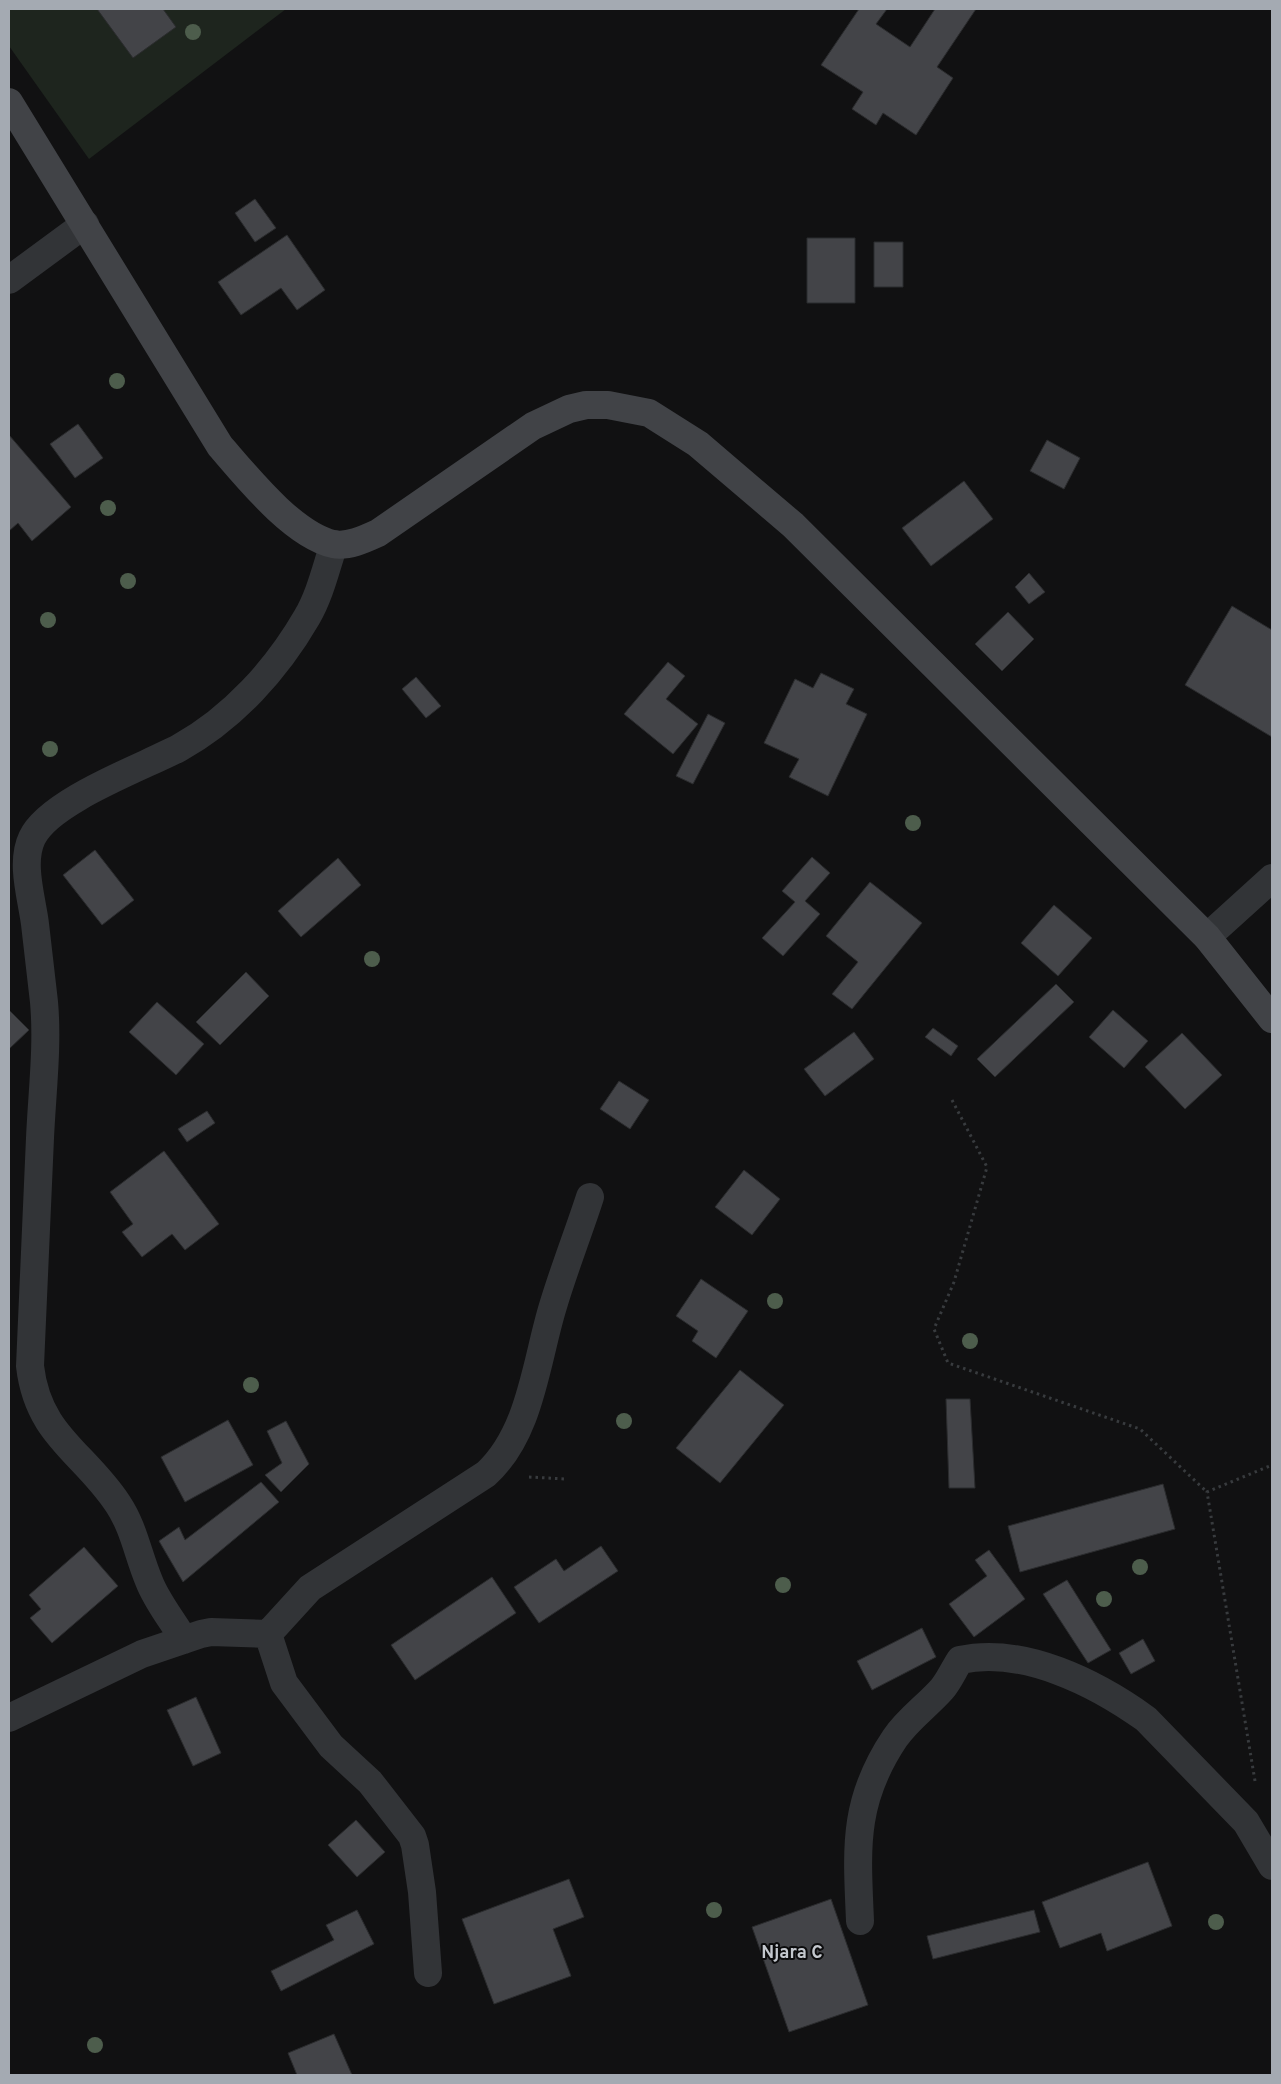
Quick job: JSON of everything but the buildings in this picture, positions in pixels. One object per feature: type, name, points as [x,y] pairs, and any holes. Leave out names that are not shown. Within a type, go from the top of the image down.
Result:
[{"type":"main road","points":[[9,102],[220,446],[256,488],[301,527],[334,544],[358,542],[378,533],[533,426],[569,409],[586,405],[608,405],[649,413],[698,444],[793,525],[1207,937],[1272,1019]]},
{"type":"street","points":[[9,280],[85,224]]},
{"type":"street","points":[[184,1640],[149,1582],[137,1543],[117,1503],[48,1423],[32,1384],[30,1366],[44,1072],[44,1005],[28,880],[28,846],[32,836],[52,815],[117,777],[180,747],[212,726],[246,697],[276,662],[308,616],[321,586],[334,544]]},
{"type":"street","points":[[1207,937],[1272,878]]},
{"type":"street","points":[[9,1718],[142,1654],[184,1640],[211,1632],[268,1634],[310,1588],[486,1474],[495,1466],[522,1420],[553,1306],[590,1198]]},
{"type":"street","points":[[268,1634],[284,1683],[331,1746],[370,1782],[412,1836],[422,1892],[428,1973]]},
{"type":"street","points":[[860,1920],[857,1845],[861,1814],[866,1797],[895,1738],[930,1699],[942,1689],[960,1660],[986,1656],[1028,1661],[1061,1672],[1119,1700],[1146,1719],[1246,1822],[1272,1866]]},
{"type":"path","points":[[952,1100],[987,1167],[954,1282],[934,1329],[948,1363],[1140,1429],[1206,1492],[1257,1792],[1246,1822]]},
{"type":"path","points":[[1206,1492],[1272,1465]]},
{"type":"shaded area","points":[[9,9],[286,9],[89,159],[9,46]]},
{"type":"district","name":"Njara C","points":[[792,1953]]}]
